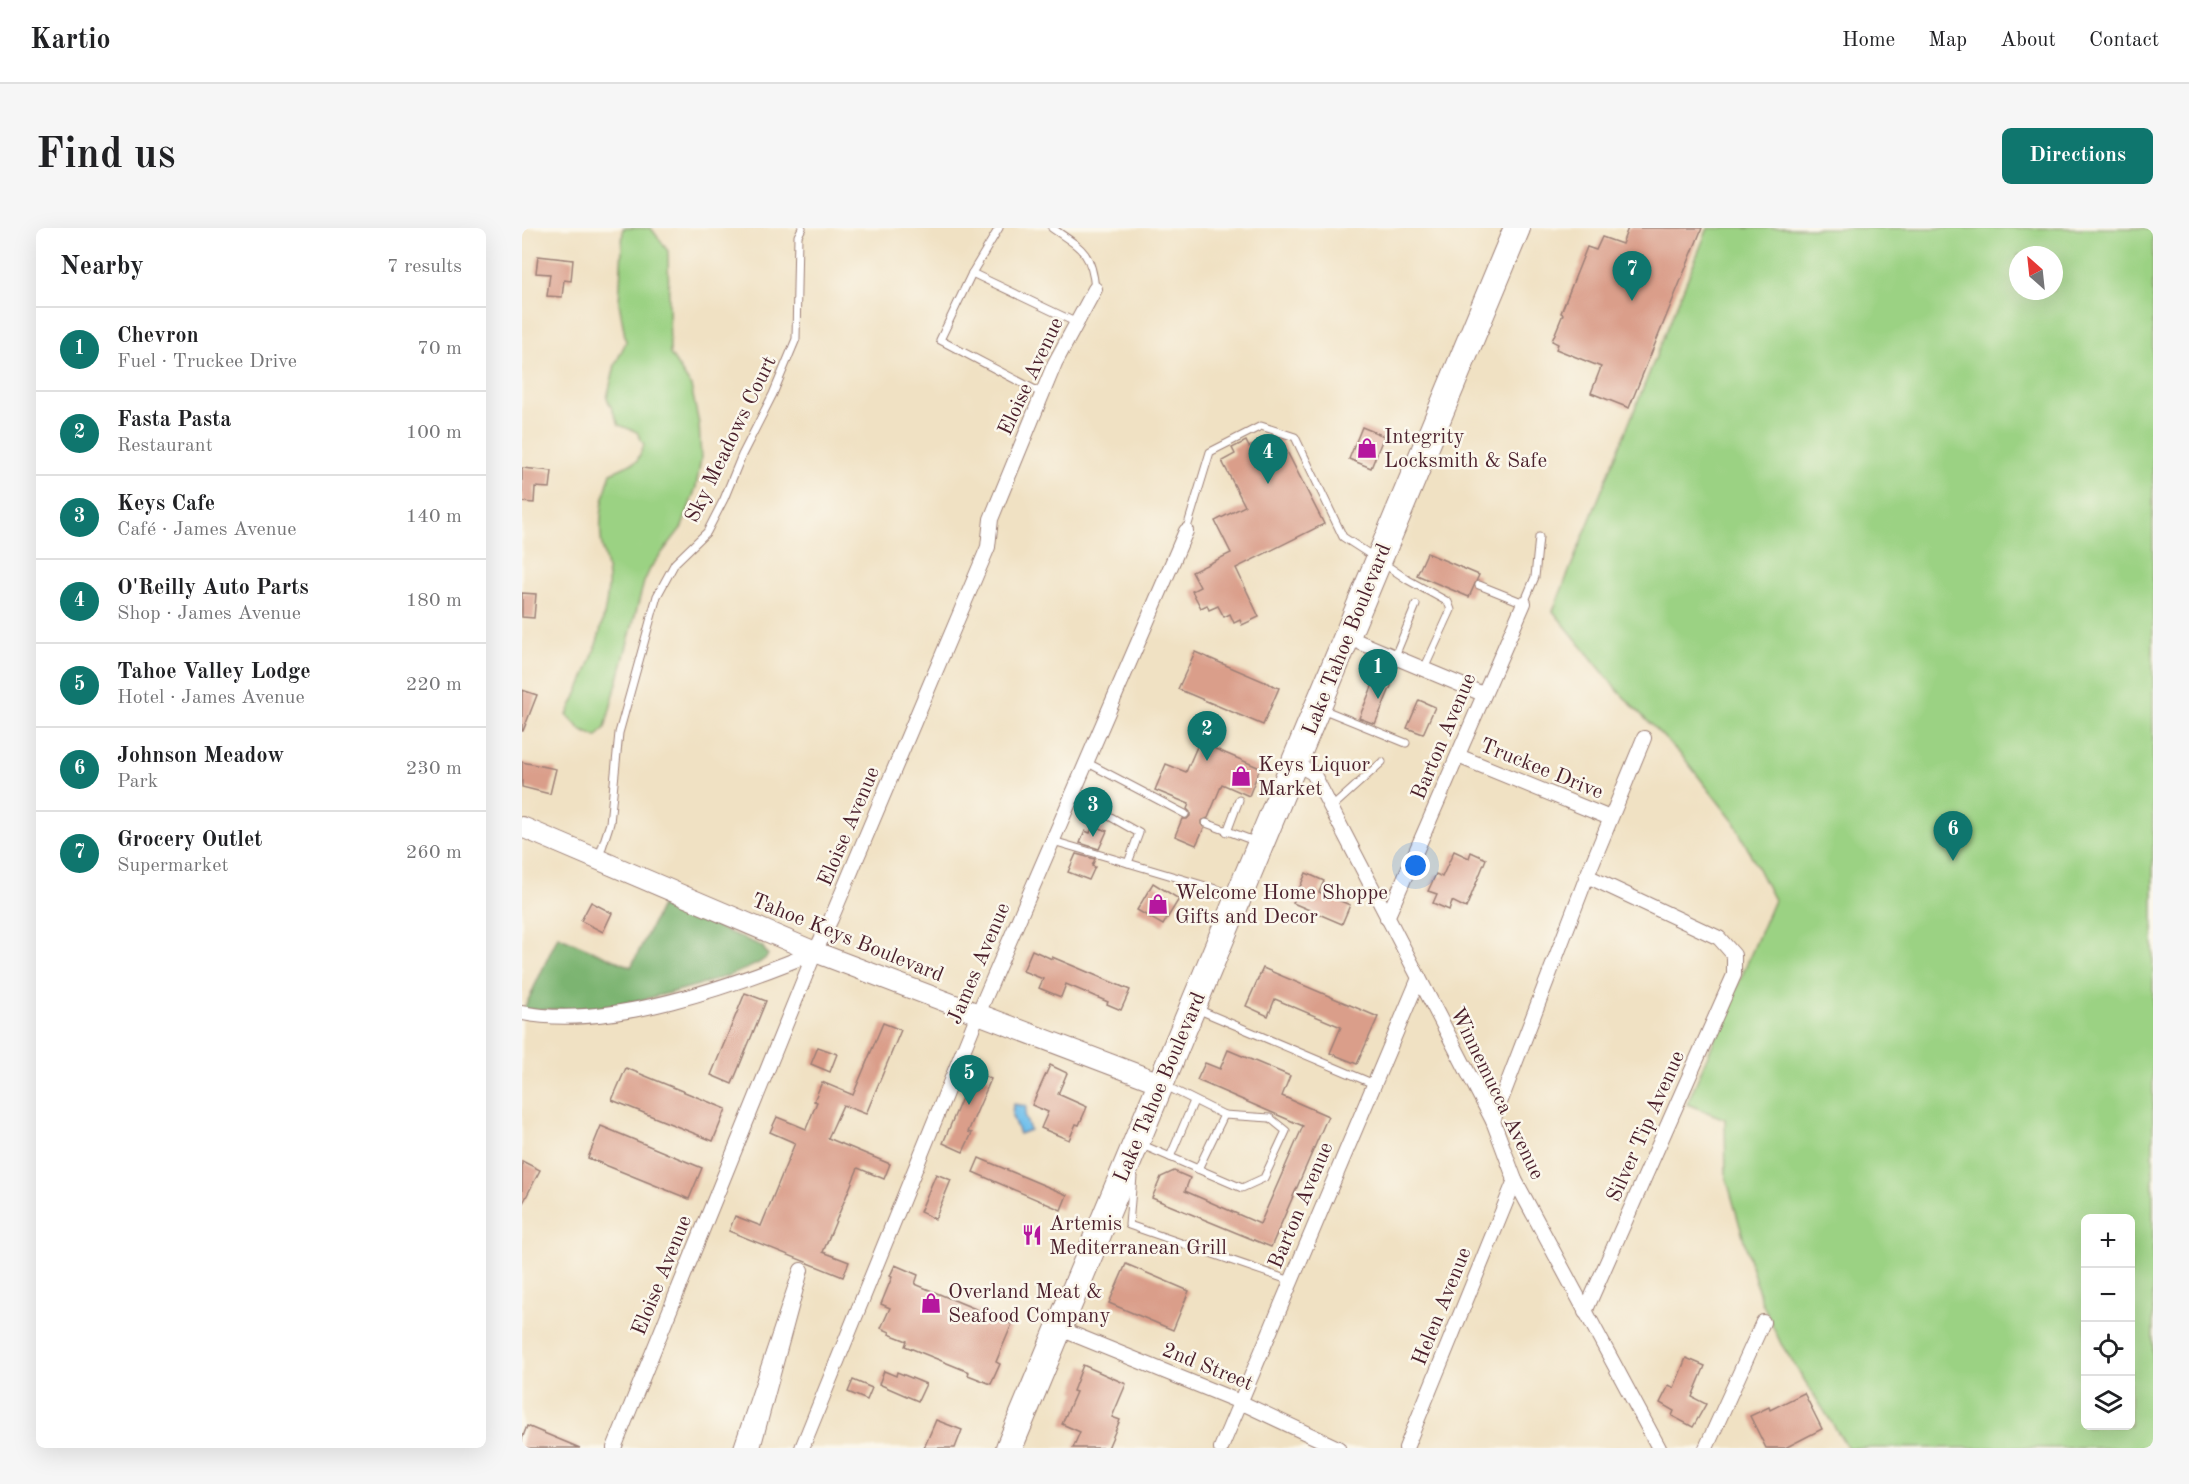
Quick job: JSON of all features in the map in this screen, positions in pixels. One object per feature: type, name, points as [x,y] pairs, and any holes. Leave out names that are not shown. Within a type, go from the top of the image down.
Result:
[{"type":"highway","name":"Lake Tahoe Boulevard","points":[[1009,1448],[1517,228]]},
{"type":"street","name":"Eloise Avenue","points":[[614,1448],[815,952],[831,920],[988,547],[991,519],[1055,363],[1095,289]]},
{"type":"street","name":"James Avenue","points":[[802,1448],[978,1014],[1186,531]]},
{"type":"street","name":"Barton Avenue","points":[[1387,918],[1524,603]]},
{"type":"street","points":[[1347,637],[1483,694]]},
{"type":"street","points":[[1493,1121],[1587,876],[1644,738]]},
{"type":"street","name":"Truckee Drive","points":[[1458,756],[1610,818]]},
{"type":"street","name":"Winnemucca Avenue","points":[[1294,764],[1313,773],[1493,1121],[1515,1180],[1659,1448]]},
{"type":"street","name":"Tahoe Keys Boulevard","points":[[522,827],[815,952],[1160,1083]]},
{"type":"street","name":"Silver Tip Avenue","points":[[1585,1312],[1734,975],[1734,956],[1719,938],[1587,876]]},
{"type":"street","points":[[522,1013],[538,1016],[581,1017],[669,1002],[779,967],[815,952]]},
{"type":"street","name":"Barton Avenue","points":[[1221,1448],[1419,978]]},
{"type":"street","name":"Helen Avenue","points":[[1406,1448],[1515,1180]]},
{"type":"street","points":[[741,1448],[801,1270],[754,1448]]},
{"type":"street","points":[[1706,1448],[1763,1322]]},
{"type":"street","name":"2nd Street","points":[[1059,1328],[1240,1402],[1338,1448]]},
{"type":"lane","name":"Sky Meadows Court","points":[[599,860],[610,823],[619,733],[657,596],[675,563],[707,532],[773,394],[796,339],[798,236],[802,228]]},
{"type":"lane","points":[[999,228],[972,273],[940,340],[1043,394]]},
{"type":"lane","points":[[1052,228],[1083,251],[1094,268],[1095,289]]},
{"type":"lane","points":[[972,273],[1077,323]]},
{"type":"lane","points":[[1186,531],[1210,452],[1261,426],[1295,436],[1343,537],[1407,580],[1448,602],[1451,610],[1424,669]]},
{"type":"lane","points":[[1479,585],[1524,603],[1535,577],[1539,537]]},
{"type":"lane","points":[[1395,656],[1416,605]]},
{"type":"lane","points":[[1317,707],[1406,743]]},
{"type":"lane","points":[[1086,762],[1185,814]]},
{"type":"lane","points":[[1331,808],[1382,762]]},
{"type":"lane","points":[[1072,795],[1139,832],[1128,864]]},
{"type":"lane","points":[[1227,832],[1239,800]]},
{"type":"lane","points":[[1206,823],[1260,843]]},
{"type":"lane","points":[[1053,841],[1238,896]]},
{"type":"lane","points":[[1192,1007],[1374,1084]]},
{"type":"lane","points":[[1160,1083],[1224,1115],[1270,1118],[1287,1131],[1264,1178],[1242,1188],[1136,1142],[1129,1225],[1291,1281]]},
{"type":"lane","points":[[1170,1157],[1194,1101]]},
{"type":"lane","points":[[1198,1169],[1224,1115]]},
{"type":"green space","points":[[623,228],[651,228],[668,251],[670,354],[691,386],[699,424],[701,459],[696,487],[682,527],[651,567],[644,582],[605,728],[597,737],[582,731],[567,715],[594,653],[606,604],[608,574],[602,543],[601,512],[606,489],[611,473],[637,461],[644,445],[637,432],[619,425],[607,398],[615,365],[626,342],[619,303]]},
{"type":"green space","points":[[1708,228],[2153,228],[2153,1448],[1848,1448],[1781,1344],[1761,1300],[1726,1177],[1725,1119],[1687,1104],[1774,900],[1734,822],[1684,758],[1619,692],[1553,611]]},
{"type":"green space","points":[[662,904],[762,946],[768,955],[744,970],[722,978],[629,1003],[582,1009],[524,1009],[558,936],[631,967]]},
{"type":"water","points":[[1013,1104],[1026,1106],[1025,1117],[1030,1130],[1019,1134],[1012,1116]]},
{"type":"building","points":[[1628,228],[1702,228],[1629,408],[1591,393],[1601,367],[1556,349],[1558,344],[1552,341],[1587,247],[1596,250],[1602,237],[1622,244]]},
{"type":"building","points":[[538,256],[573,260],[571,281],[564,280],[562,297],[547,296],[550,274],[536,273]]},
{"type":"building","name":"Integrity Locksmith & Safe","points":[[1362,427],[1384,436],[1371,468],[1349,459]]},
{"type":"building","points":[[1272,436],[1280,438],[1324,524],[1236,568],[1259,617],[1242,625],[1240,620],[1234,623],[1230,614],[1224,617],[1218,606],[1209,610],[1207,605],[1201,608],[1192,591],[1200,587],[1192,572],[1231,553],[1215,521],[1245,506],[1222,461],[1235,454],[1232,448],[1246,441],[1249,447]]},
{"type":"building","points":[[522,468],[552,471],[550,488],[535,487],[534,503],[522,502]]},
{"type":"building","points":[[1427,553],[1479,575],[1469,597],[1417,575]]},
{"type":"building","points":[[522,593],[536,594],[534,618],[522,617]]},
{"type":"building","points":[[1195,652],[1279,688],[1263,725],[1178,689]]},
{"type":"building","points":[[1378,672],[1394,679],[1375,724],[1359,718]]},
{"type":"building","points":[[522,690],[537,695],[523,731],[522,731]]},
{"type":"building","points":[[1419,700],[1435,707],[1423,734],[1407,728]]},
{"type":"building","points":[[1199,742],[1260,768],[1249,796],[1222,784],[1208,818],[1201,821],[1204,828],[1196,845],[1175,836],[1182,819],[1190,816],[1187,809],[1189,804],[1155,790],[1166,764],[1186,772]]},
{"type":"building","points":[[522,762],[556,769],[550,794],[522,787]]},
{"type":"building","points":[[1093,825],[1107,831],[1099,849],[1080,843],[1085,831],[1090,833]]},
{"type":"building","points":[[1454,851],[1469,858],[1471,852],[1486,859],[1466,908],[1452,901],[1449,910],[1433,903],[1437,894],[1428,891],[1436,874],[1442,877]]},
{"type":"building","points":[[1076,854],[1095,859],[1092,866],[1095,867],[1089,880],[1068,872]]},
{"type":"building","points":[[1306,873],[1324,881],[1319,892],[1350,905],[1342,924],[1293,903]]},
{"type":"building","name":"Welcome Home Shoppe Gifts and Decor","points":[[1153,883],[1179,899],[1163,925],[1137,910]]},
{"type":"building","points":[[591,902],[612,913],[603,932],[581,921]]},
{"type":"building","points":[[1032,950],[1130,990],[1121,1010],[1066,984],[1061,997],[1039,988],[1043,979],[1023,971]]},
{"type":"building","points":[[1263,968],[1378,1017],[1357,1064],[1330,1053],[1341,1027],[1275,999],[1268,1016],[1246,1006]]},
{"type":"building","points":[[745,993],[766,1001],[732,1084],[711,1075]]},
{"type":"building","points":[[883,1023],[901,1030],[866,1114],[843,1105],[828,1138],[890,1164],[884,1179],[858,1168],[823,1252],[849,1262],[843,1277],[729,1231],[735,1216],[761,1226],[795,1143],[770,1132],[777,1117],[806,1129],[822,1082],[853,1095]]},
{"type":"building","points":[[818,1047],[837,1054],[830,1072],[811,1064]]},
{"type":"building","points":[[1228,1050],[1290,1076],[1282,1096],[1328,1116],[1271,1247],[1152,1198],[1161,1177],[1174,1171],[1190,1178],[1185,1191],[1260,1224],[1303,1126],[1197,1080],[1205,1063],[1220,1069]]},
{"type":"building","points":[[1050,1065],[1067,1073],[1058,1094],[1087,1107],[1069,1140],[1041,1128],[1048,1112],[1032,1105]]},
{"type":"building","points":[[626,1068],[726,1109],[713,1141],[612,1100]]},
{"type":"building","points":[[973,1072],[991,1079],[968,1132],[972,1133],[963,1152],[943,1143]]},
{"type":"building","points":[[601,1126],[702,1168],[689,1199],[588,1158]]},
{"type":"building","points":[[979,1158],[1067,1195],[1061,1210],[973,1172]]},
{"type":"building","points":[[522,1161],[540,1170],[522,1205]]},
{"type":"building","points":[[936,1174],[951,1180],[935,1219],[920,1212]]},
{"type":"building","points":[[1126,1264],[1189,1291],[1173,1330],[1109,1303]]},
{"type":"building","points":[[895,1265],[918,1275],[915,1284],[1012,1324],[996,1362],[1000,1364],[991,1384],[968,1375],[969,1372],[905,1346],[907,1341],[881,1328],[890,1308],[881,1304]]},
{"type":"building","points":[[1686,1358],[1705,1366],[1692,1397],[1706,1404],[1693,1427],[1672,1416],[1674,1411],[1660,1403],[1669,1385],[1674,1388]]},
{"type":"building","points":[[1083,1365],[1126,1384],[1112,1417],[1120,1420],[1108,1448],[1073,1448],[1080,1432],[1062,1424],[1076,1392],[1073,1391]]},
{"type":"building","points":[[884,1371],[896,1376],[897,1372],[926,1384],[918,1401],[879,1384]]},
{"type":"building","points":[[853,1380],[872,1388],[867,1400],[848,1392]]},
{"type":"building","points":[[1804,1393],[1822,1429],[1785,1448],[1766,1448],[1750,1416],[1769,1407],[1770,1410]]},
{"type":"building","points":[[936,1420],[962,1430],[955,1448],[924,1448]]},
{"type":"building","points":[[527,1426],[580,1448],[522,1448],[522,1439]]},
{"type":"place","name":"Grocery Outlet","points":[[1632,301]]},
{"type":"place","name":"Integrity Locksmith & Safe","points":[[1367,448]]},
{"type":"place","name":"O'Reilly Auto Parts","points":[[1268,484]]},
{"type":"place","name":"Chevron","points":[[1378,699]]},
{"type":"place","name":"Fasta Pasta","points":[[1207,761]]},
{"type":"place","name":"Keys Liquor Market","points":[[1241,776]]},
{"type":"place","name":"Keys Cafe","points":[[1093,837]]},
{"type":"place","name":"Johnson Meadow","points":[[1953,861]]},
{"type":"place","name":"Welcome Home Shoppe Gifts and Decor","points":[[1158,904]]},
{"type":"place","name":"Tahoe Valley Lodge","points":[[969,1105]]},
{"type":"place","name":"Artemis Mediterranean Grill","points":[[1032,1235]]},
{"type":"place","name":"Overland Meat & Seafood Company","points":[[931,1303]]}]
